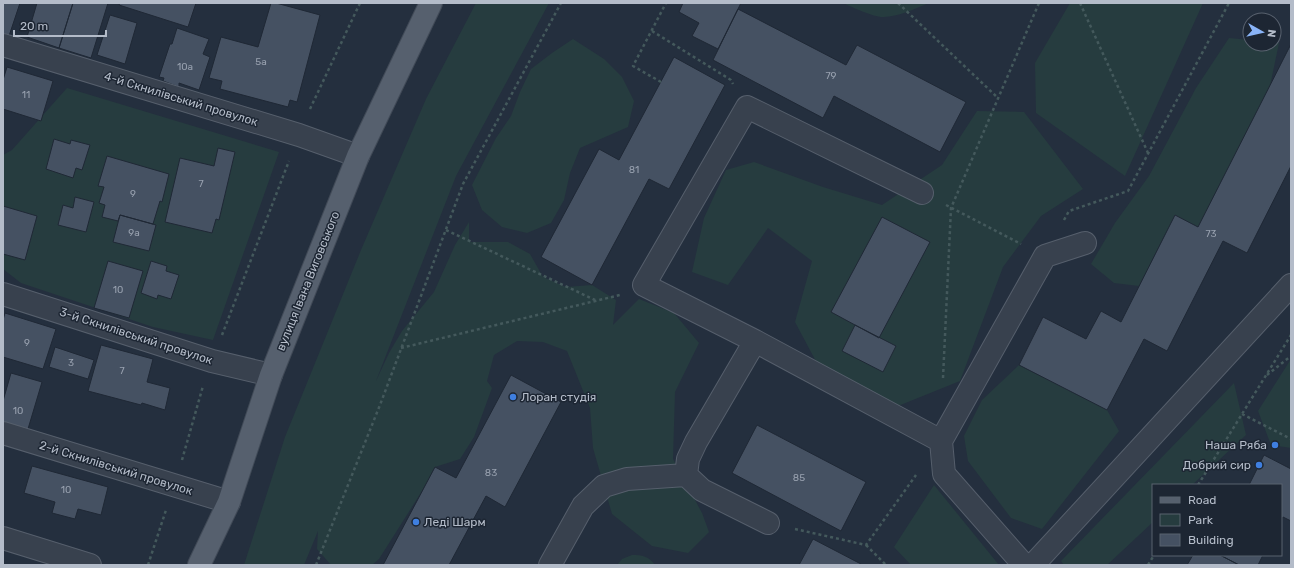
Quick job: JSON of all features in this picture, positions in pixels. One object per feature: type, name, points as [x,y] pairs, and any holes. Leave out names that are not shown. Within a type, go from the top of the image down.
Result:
[{"type":"main road","name":"вулиця Івана Виговського","points":[[199,565],[229,502],[271,375],[358,156],[431,3]]},
{"type":"street","name":"4-й Скнилівський провулок","points":[[3,45],[299,135],[358,156]]},
{"type":"street","points":[[922,193],[748,107],[644,285],[755,341],[941,441]]},
{"type":"street","points":[[1024,565],[944,474],[941,441],[1044,256],[1085,243]]},
{"type":"street","points":[[1033,565],[1291,285]]},
{"type":"street","name":"3-й Скнилівський провулок","points":[[3,294],[212,361],[271,375]]},
{"type":"street","points":[[686,475],[688,459],[696,442],[755,341]]},
{"type":"street","name":"2-й Скнилівський провулок","points":[[3,433],[229,502]]},
{"type":"street","points":[[550,565],[583,506],[604,486],[627,479],[686,475],[702,490],[768,523]]},
{"type":"street","points":[[3,538],[90,565]]},
{"type":"path","points":[[308,112],[360,3]]},
{"type":"path","points":[[316,565],[463,184],[561,3]]},
{"type":"path","points":[[661,82],[633,66],[666,3]]},
{"type":"path","points":[[898,3],[998,98]]},
{"type":"path","points":[[943,379],[951,208],[1039,3]]},
{"type":"path","points":[[1080,3],[1148,154]]},
{"type":"path","points":[[922,193],[1044,256],[1069,211],[1128,191],[1229,3]]},
{"type":"path","points":[[652,31],[731,80],[748,107]]},
{"type":"path","points":[[219,342],[290,158]]},
{"type":"path","points":[[446,230],[595,301]]},
{"type":"path","points":[[401,348],[649,288]]},
{"type":"path","points":[[1199,484],[1291,335]]},
{"type":"path","points":[[1265,376],[1291,356]]},
{"type":"path","points":[[180,467],[205,380]]},
{"type":"path","points":[[1242,414],[1291,439]]},
{"type":"path","points":[[866,545],[941,441]]},
{"type":"path","points":[[148,565],[168,504]]},
{"type":"path","points":[[768,523],[866,545],[886,565]]},
{"type":"path","points":[[1148,565],[1153,556]]},
{"type":"green space","points":[[476,3],[549,3],[456,176],[376,381],[389,353],[402,331],[434,292],[455,245],[469,222],[469,242],[508,242],[530,254],[543,277],[566,287],[592,285],[616,300],[613,325],[639,299],[674,313],[699,343],[675,392],[673,459],[702,513],[709,532],[688,553],[652,546],[612,514],[593,448],[590,408],[567,351],[543,342],[517,341],[494,355],[487,381],[492,388],[474,437],[460,459],[435,467],[422,491],[379,559],[372,565],[331,565],[317,549],[318,531],[304,565],[244,565],[285,437],[361,250],[426,99]]},
{"type":"green space","points":[[843,3],[929,3],[901,14],[889,17],[880,17]]},
{"type":"green space","points":[[1070,3],[1203,3],[1125,176],[1036,113],[1035,63]]},
{"type":"green space","points":[[1229,38],[1242,39],[1242,52],[1277,52],[1270,86],[1198,227],[1175,215],[1139,286],[1114,283],[1091,264],[1115,223],[1149,176],[1196,88]]},
{"type":"green space","points":[[573,39],[604,59],[622,77],[634,101],[628,127],[580,148],[570,173],[564,200],[551,223],[527,233],[502,227],[482,210],[472,185],[496,138],[511,116],[531,69]]},
{"type":"green space","points":[[67,88],[279,152],[213,340],[153,327],[21,283],[3,269],[3,155],[12,150]]},
{"type":"green space","points":[[977,111],[1024,112],[1083,189],[1041,216],[1003,267],[960,381],[898,406],[819,367],[795,322],[812,261],[768,228],[728,285],[692,272],[704,218],[726,170],[754,162],[823,187],[882,205],[942,165]]},
{"type":"green space","points":[[1291,359],[1291,448],[1271,445],[1258,411]]},
{"type":"green space","points":[[1019,365],[1107,410],[1119,431],[1042,529],[1011,518],[968,461],[964,436],[982,400]]},
{"type":"green space","points":[[1234,383],[1246,435],[1193,484],[1152,484],[1152,523],[1107,565],[1064,565],[1061,561]]},
{"type":"green space","points":[[934,485],[999,565],[911,565],[894,547]]},
{"type":"green space","points":[[632,555],[645,557],[655,565],[617,565],[622,559]]},
{"type":"building","points":[[3,3],[20,3],[9,36],[3,34]]},
{"type":"building","points":[[37,3],[73,3],[59,48],[27,37]]},
{"type":"building","points":[[73,3],[108,3],[91,58],[59,48]]},
{"type":"building","points":[[120,3],[196,3],[188,27],[119,5]]},
{"type":"building","points":[[271,3],[320,15],[297,102],[290,100],[288,107],[220,89],[222,81],[209,78],[221,37],[258,47]]},
{"type":"building","points":[[683,3],[741,3],[718,49],[692,36],[699,23],[679,12]]},
{"type":"building","points":[[738,9],[846,65],[857,45],[966,102],[940,152],[834,96],[823,118],[713,60]]},
{"type":"building","points":[[110,15],[137,23],[125,64],[97,55]]},
{"type":"building","points":[[177,28],[209,39],[203,54],[210,57],[199,90],[179,83],[179,87],[163,81],[164,78],[159,77]]},
{"type":"building","points":[[1291,44],[1291,166],[1247,253],[1223,241],[1167,351],[1144,339],[1107,410],[1019,365],[1043,317],[1086,339],[1101,311],[1121,322],[1175,215],[1198,227]]},
{"type":"building","points":[[674,57],[725,85],[669,189],[649,179],[592,285],[541,257],[599,149],[619,160]]},
{"type":"building","points":[[7,67],[53,81],[41,121],[3,109],[3,80]]},
{"type":"building","points":[[54,139],[70,144],[71,140],[90,145],[82,170],[76,168],[73,178],[46,169]]},
{"type":"building","points":[[218,148],[235,152],[219,220],[216,219],[212,233],[165,222],[180,158],[214,166]]},
{"type":"building","points":[[107,156],[169,174],[162,202],[160,201],[153,224],[120,215],[118,221],[102,217],[105,205],[99,203],[104,187],[98,186]]},
{"type":"building","points":[[75,197],[94,202],[86,232],[58,225],[63,205],[73,208]]},
{"type":"building","points":[[3,206],[37,216],[25,260],[3,254]]},
{"type":"building","points":[[120,215],[156,225],[149,251],[113,242]]},
{"type":"building","points":[[882,217],[930,242],[879,338],[831,312]]},
{"type":"building","points":[[108,261],[143,271],[129,318],[94,308]]},
{"type":"building","points":[[151,261],[167,266],[166,271],[179,275],[171,299],[158,295],[157,299],[141,293]]},
{"type":"building","points":[[5,313],[56,329],[43,369],[3,357],[3,320]]},
{"type":"building","points":[[855,325],[896,346],[883,372],[842,351]]},
{"type":"building","points":[[101,345],[153,359],[147,382],[170,388],[165,410],[142,403],[141,405],[88,391]]},
{"type":"building","points":[[55,347],[94,360],[88,379],[49,367]]},
{"type":"building","points":[[11,373],[42,382],[28,429],[3,422],[3,401]]},
{"type":"building","points":[[511,375],[561,402],[505,507],[486,496],[449,565],[383,565],[435,467],[456,478]]},
{"type":"building","points":[[757,425],[866,482],[841,531],[732,473]]},
{"type":"building","points":[[1264,455],[1291,469],[1291,521],[1283,517],[1282,519],[1282,484],[1250,484]]},
{"type":"building","points":[[32,466],[108,487],[101,515],[78,509],[75,519],[52,513],[55,502],[24,493]]},
{"type":"building","points":[[813,539],[861,564],[861,565],[799,565]]},
{"type":"building","points":[[1192,556],[1222,556],[1239,565],[1187,565]]},
{"type":"building","points":[[1222,556],[1262,556],[1258,565],[1239,565]]},
{"type":"place","name":"Лоран студія","points":[[513,397]]},
{"type":"place","name":"Наша Ряба","points":[[1275,445]]},
{"type":"place","name":"Добрий сир","points":[[1259,465]]},
{"type":"place","name":"Леді Шарм","points":[[416,522]]}]
